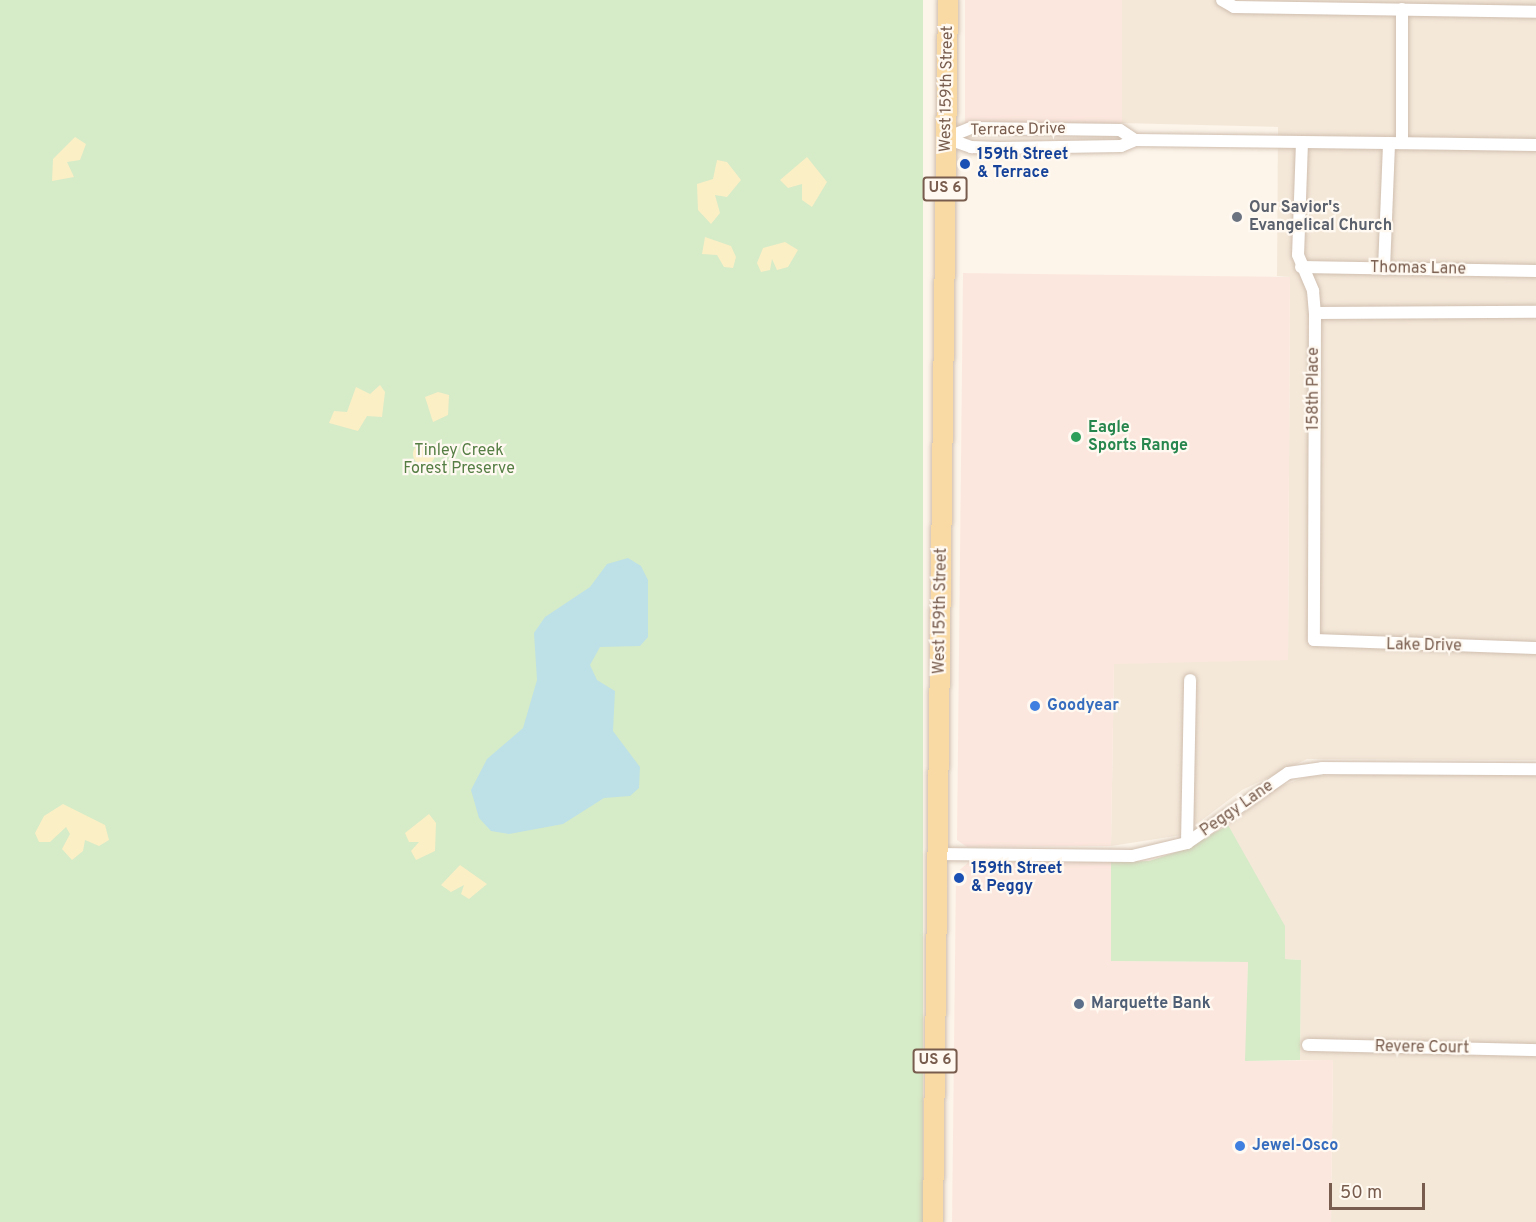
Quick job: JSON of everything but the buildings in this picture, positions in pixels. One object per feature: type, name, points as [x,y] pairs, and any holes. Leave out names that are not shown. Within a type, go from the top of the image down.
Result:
[{"type":"main road","name":"West 159th Street","points":[[933,1222],[948,0]]},
{"type":"street","points":[[1222,0],[1234,7],[1336,4],[1402,9],[1450,5],[1536,12]]},
{"type":"street","points":[[1384,269],[1395,143],[1402,9]]},
{"type":"street","name":"Terrace Drive","points":[[946,138],[971,128],[1098,129],[1120,130],[1135,140]]},
{"type":"street","name":"Terrace Drive","points":[[946,138],[971,147],[999,148],[1121,146],[1135,140],[1536,145]]},
{"type":"street","name":"158th Place","points":[[1302,142],[1301,267],[1313,291],[1315,313],[1314,640]]},
{"type":"street","name":"Thomas Lane","points":[[1301,267],[1536,271]]},
{"type":"street","points":[[1315,313],[1536,312]]},
{"type":"street","name":"Lake Drive","points":[[1314,640],[1536,648]]},
{"type":"street","points":[[1187,843],[1190,680]]},
{"type":"street","name":"Peggy Lane","points":[[938,854],[1132,856],[1187,843],[1288,773],[1322,768],[1536,769]]},
{"type":"street","name":"Revere Court","points":[[1308,1045],[1536,1050]]},
{"type":"shaded area","points":[[965,0],[1122,0],[1122,123],[965,123]]},
{"type":"shaded area","points":[[1122,0],[1536,0],[1536,760],[1307,759],[1242,790],[1182,835],[1111,846],[1114,663],[1288,659],[1290,277],[1277,276],[1278,127],[1120,123]]},
{"type":"shaded area","points":[[963,273],[1290,277],[1288,660],[1114,664],[1111,846],[967,847],[957,840]]},
{"type":"shaded area","points":[[1418,773],[1536,774],[1536,1222],[1331,1222],[1333,1061],[1300,1060],[1301,960],[1285,959],[1228,825],[1275,788],[1309,776]]},
{"type":"shaded area","points":[[969,862],[1111,862],[1111,961],[1248,962],[1246,1061],[1333,1060],[1331,1222],[952,1222],[956,873]]},
{"type":"green space","name":"Tinley Creek Forest Preserve","points":[[0,0],[923,0],[923,1222],[0,1222]]},
{"type":"green space","points":[[1228,825],[1285,926],[1285,959],[1301,960],[1300,1060],[1245,1061],[1248,962],[1111,961],[1111,862],[1149,861],[1186,849]]},
{"type":"sand","points":[[75,137],[86,144],[80,160],[67,162],[74,177],[52,181],[53,159]]},
{"type":"sand","points":[[807,157],[827,182],[812,207],[802,200],[802,184],[788,188],[780,180]]},
{"type":"sand","points":[[717,160],[727,162],[741,180],[727,197],[715,195],[720,213],[711,224],[698,210],[697,184],[713,179]]},
{"type":"sand","points":[[705,237],[731,246],[736,257],[733,268],[724,267],[717,255],[702,254]]},
{"type":"sand","points":[[785,242],[798,250],[788,267],[777,270],[772,259],[770,270],[761,272],[757,263],[763,248]]},
{"type":"sand","points":[[380,385],[385,392],[382,417],[367,416],[358,431],[329,423],[334,411],[347,412],[356,387],[370,394]]},
{"type":"sand","points":[[438,392],[449,395],[448,415],[433,422],[425,397]]},
{"type":"sand","points":[[424,443],[432,446],[435,454],[432,462],[424,465],[416,462],[413,454],[416,446]]},
{"type":"sand","points":[[63,804],[105,825],[109,840],[99,846],[85,840],[83,851],[72,860],[62,849],[70,834],[66,827],[50,842],[39,842],[35,833],[44,816]]},
{"type":"sand","points":[[429,814],[436,823],[435,851],[416,860],[411,851],[419,842],[409,842],[405,833]]},
{"type":"sand","points":[[460,865],[487,884],[469,899],[461,894],[464,885],[451,892],[441,885]]},
{"type":"water","points":[[628,558],[641,566],[648,580],[648,637],[640,646],[600,647],[590,665],[597,680],[615,691],[613,731],[640,767],[639,788],[630,796],[604,798],[563,824],[509,834],[491,831],[479,818],[471,790],[487,759],[523,728],[537,680],[534,633],[545,617],[590,587],[607,564]]},
{"type":"place","name":"159th Street & Terrace","points":[[965,164]]},
{"type":"place","name":"Our Savior's Evangelical Church","points":[[1237,217]]},
{"type":"place","name":"Eagle Sports Range","points":[[1076,437]]},
{"type":"place","name":"Goodyear","points":[[1035,706]]},
{"type":"place","name":"159th Street & Peggy","points":[[959,878]]},
{"type":"place","name":"Marquette Bank","points":[[1079,1004]]},
{"type":"place","name":"Jewel-Osco","points":[[1240,1146]]}]
